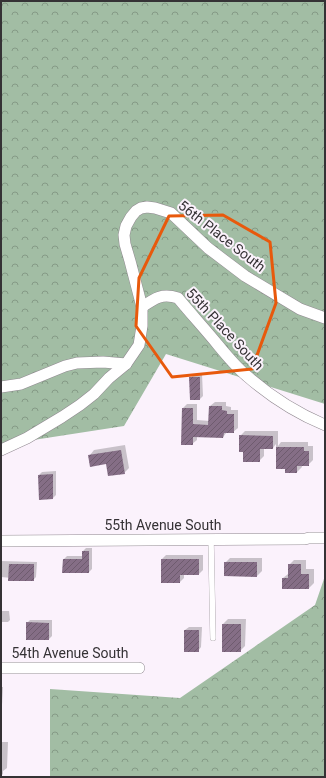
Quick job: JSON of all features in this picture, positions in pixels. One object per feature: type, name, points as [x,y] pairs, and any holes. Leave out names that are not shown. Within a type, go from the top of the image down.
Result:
[{"type":"street","name":"56th Place South","points":[[126,364],[139,346],[142,326],[142,307],[125,244],[124,235],[127,223],[132,215],[139,209],[148,207],[162,209],[171,213],[208,248],[231,266],[300,309],[325,318]]},
{"type":"street","name":"55th Place South","points":[[142,307],[157,297],[170,295],[178,298],[246,376],[279,402],[309,419],[325,425]]},
{"type":"street","points":[[1,387],[21,384],[77,362],[126,364]]},
{"type":"street","points":[[1,450],[27,438],[80,405],[126,364]]},
{"type":"street","name":"55th Avenue South","points":[[1,541],[325,538]]},
{"type":"street","name":"54th Avenue South","points":[[1,668],[139,668]]},
{"type":"lane","points":[[212,539],[213,638]]},
{"type":"highlighted area","points":[[223,215],[270,242],[276,303],[252,369],[172,377],[136,326],[139,278],[169,216]]},
{"type":"green space","points":[[1,1],[325,1],[325,404],[166,354],[124,426],[1,445]]},
{"type":"green space","points":[[325,576],[325,777],[50,777],[50,689],[180,698],[315,605]]},
{"type":"building","points":[[189,377],[200,377],[200,400],[190,400]]},
{"type":"building","points":[[209,406],[222,406],[222,410],[227,411],[227,414],[234,414],[234,433],[224,433],[223,438],[193,437],[193,445],[181,445],[182,408],[193,408],[193,424],[208,425]]},
{"type":"building","points":[[239,435],[273,436],[273,449],[260,449],[260,462],[243,462],[243,452],[239,452]]},
{"type":"building","points":[[276,447],[304,447],[304,451],[309,451],[309,466],[297,466],[297,473],[285,473],[285,469],[276,469]]},
{"type":"building","points":[[121,450],[125,474],[108,476],[106,464],[90,467],[88,455]]},
{"type":"building","points":[[53,474],[53,499],[39,500],[38,475]]},
{"type":"building","points":[[82,551],[89,551],[89,573],[62,573],[63,559],[82,559]]},
{"type":"building","points":[[161,559],[199,559],[199,575],[180,575],[180,583],[161,583]]},
{"type":"building","points":[[224,562],[257,562],[257,577],[224,576]]},
{"type":"building","points":[[9,564],[34,564],[34,581],[8,581]]},
{"type":"building","points":[[288,564],[301,564],[301,574],[309,574],[309,589],[282,589],[282,578],[288,578]]},
{"type":"building","points":[[26,622],[49,623],[49,640],[26,640]]},
{"type":"building","points":[[222,624],[241,624],[241,652],[222,652]]},
{"type":"building","points":[[184,630],[199,630],[199,652],[184,652]]}]
